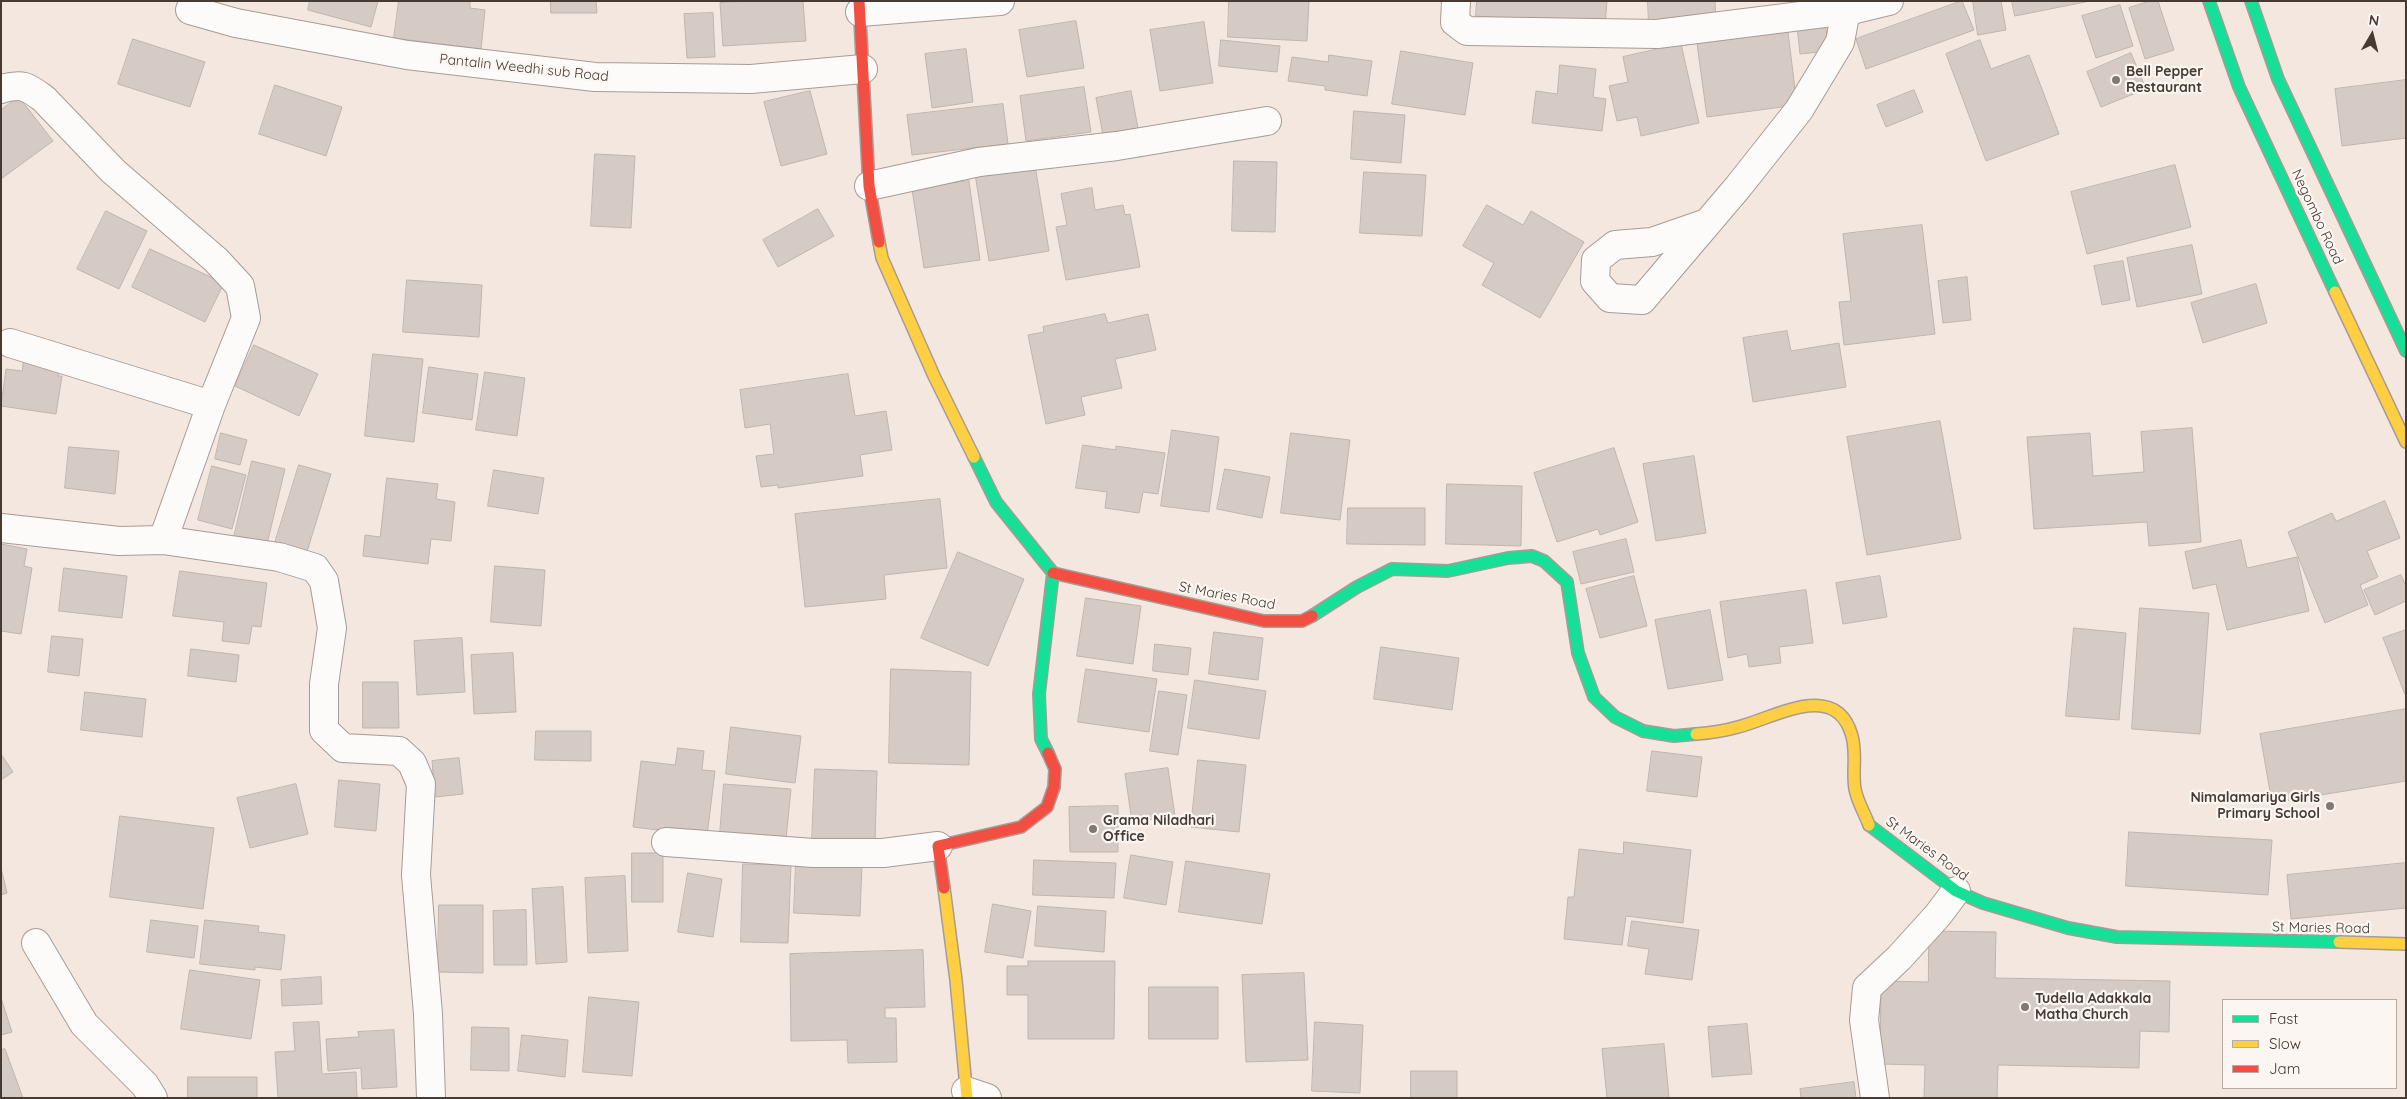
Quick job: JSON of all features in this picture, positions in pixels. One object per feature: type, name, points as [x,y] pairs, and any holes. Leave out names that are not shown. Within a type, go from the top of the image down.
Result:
[{"type":"main road","name":"Negombo Road","points":[[2210,1],[2239,87],[2406,442]]},
{"type":"main road","name":"Negombo Road","points":[[2251,1],[2278,79],[2406,351]]},
{"type":"main road","points":[[860,7],[869,186],[882,258],[934,376],[996,502],[1053,573],[1039,694],[1041,739],[1055,769],[1054,787],[1047,807],[1021,827],[938,846],[973,1095]]},
{"type":"main road","name":"St Maries Road","points":[[1053,573],[1264,621],[1302,621],[1328,607],[1357,587],[1392,569],[1448,571],[1508,558],[1532,556],[1544,561],[1567,582],[1578,653],[1594,697],[1615,717],[1643,731],[1674,736],[1738,727],[1799,706],[1820,705],[1835,711],[1846,721],[1852,735],[1856,753],[1855,790],[1870,826],[1956,891],[1983,903],[2068,928],[2117,937],[2406,944]]},
{"type":"street","points":[[860,7],[1000,1]]},
{"type":"street","points":[[1456,1],[1456,22],[1468,31],[1566,34],[1658,34],[1846,10],[1890,1]]},
{"type":"street","name":"Pantalin Weedhi sub Road","points":[[190,10],[236,23],[408,55],[595,77],[750,79],[863,69]]},
{"type":"street","points":[[1707,223],[1799,110],[1840,42],[1846,10]]},
{"type":"street","points":[[1,88],[18,84],[32,89],[114,171],[216,260],[240,286],[246,318],[211,405],[163,540]]},
{"type":"street","points":[[869,186],[979,162],[1117,146],[1268,121]]},
{"type":"street","points":[[10,342],[211,405]]},
{"type":"street","points":[[1,528],[119,541],[163,540],[279,557],[315,568],[324,581],[332,628],[324,684],[324,730],[343,748],[400,751],[412,763],[421,784],[416,875],[428,1014],[431,1098]]},
{"type":"street","points":[[666,842],[813,854],[883,853],[938,846]]},
{"type":"street","points":[[1875,1098],[1864,1020],[1867,988],[1899,958],[1938,915],[1956,891]]},
{"type":"street","points":[[36,943],[84,1024],[145,1085],[153,1098]]},
{"type":"building","points":[[310,1],[378,1],[371,27],[308,10]]},
{"type":"building","points":[[399,1],[470,1],[470,8],[485,10],[481,49],[394,38]]},
{"type":"building","points":[[551,1],[596,1],[597,13],[551,13]]},
{"type":"building","points":[[803,1],[806,41],[723,46],[720,3]]},
{"type":"building","points":[[1229,1],[1309,1],[1307,41],[1228,37]]},
{"type":"building","points":[[1477,1],[1607,1],[1605,26],[1476,16]]},
{"type":"building","points":[[1648,1],[1715,1],[1716,23],[1649,25]]},
{"type":"building","points":[[1962,1],[1974,30],[1866,69],[1856,39]]},
{"type":"building","points":[[1973,1],[2001,1],[2006,30],[1978,35]]},
{"type":"building","points":[[2012,1],[2090,1],[2015,16]]},
{"type":"building","points":[[2150,1],[2158,1],[2174,50],[2145,59],[2129,8]]},
{"type":"building","points":[[2120,5],[2133,46],[2096,58],[2082,16]]},
{"type":"building","points":[[713,13],[715,57],[687,58],[684,14]]},
{"type":"building","points":[[1076,21],[1084,68],[1027,77],[1019,30]]},
{"type":"building","points":[[1204,22],[1213,83],[1160,91],[1150,30]]},
{"type":"building","points":[[1825,22],[1829,51],[1800,54],[1797,26]]},
{"type":"building","points":[[1787,24],[1797,105],[1707,117],[1696,36]]},
{"type":"building","points":[[133,39],[205,62],[190,107],[118,84]]},
{"type":"building","points":[[1221,40],[1280,46],[1277,72],[1219,66]]},
{"type":"building","points":[[1980,40],[1991,69],[2029,55],[2059,134],[1986,161],[1946,54]]},
{"type":"building","points":[[1681,44],[1699,123],[1641,136],[1637,117],[1617,121],[1609,86],[1628,82],[1623,57]]},
{"type":"building","points":[[966,49],[973,102],[932,108],[925,54]]},
{"type":"building","points":[[1401,51],[1473,63],[1465,115],[1392,104]]},
{"type":"building","name":"Bell Pepper Restaurant","points":[[2131,53],[2146,89],[2101,107],[2087,72]]},
{"type":"building","points":[[1329,55],[1372,61],[1367,96],[1325,90],[1325,86],[1288,81],[1292,57],[1328,62]]},
{"type":"building","points":[[1560,65],[1596,69],[1593,97],[1606,99],[1602,131],[1532,123],[1536,91],[1557,94]]},
{"type":"building","points":[[2406,80],[2406,138],[2342,146],[2335,89]]},
{"type":"building","points":[[275,85],[342,107],[326,156],[259,134]]},
{"type":"building","points":[[1084,87],[1091,132],[1026,141],[1020,96]]},
{"type":"building","points":[[1914,90],[1923,112],[1886,127],[1877,105]]},
{"type":"building","points":[[810,91],[827,154],[781,166],[764,102]]},
{"type":"building","points":[[1131,91],[1138,128],[1103,135],[1096,98]]},
{"type":"building","points":[[19,97],[53,141],[1,179],[1,110]]},
{"type":"building","points":[[1003,104],[1008,144],[912,155],[907,115]]},
{"type":"building","points":[[1354,111],[1405,115],[1401,163],[1351,159]]},
{"type":"building","points":[[595,154],[635,156],[631,228],[591,226]]},
{"type":"building","points":[[1234,161],[1277,162],[1275,232],[1232,231]]},
{"type":"building","points":[[1035,165],[1049,251],[989,261],[975,174]]},
{"type":"building","points":[[2175,165],[2191,227],[2087,254],[2071,192]]},
{"type":"building","points":[[1364,172],[1426,175],[1422,236],[1360,233]]},
{"type":"building","points":[[969,181],[980,260],[924,268],[912,189]]},
{"type":"building","points":[[1092,188],[1095,210],[1123,205],[1125,215],[1130,214],[1140,267],[1066,280],[1056,227],[1067,225],[1061,194]]},
{"type":"building","points":[[1487,205],[1523,225],[1531,211],[1584,242],[1540,318],[1482,285],[1494,263],[1463,246]]},
{"type":"building","points":[[818,209],[834,236],[778,267],[763,240]]},
{"type":"building","points":[[106,211],[147,231],[119,289],[77,269]]},
{"type":"building","points":[[1922,225],[1935,334],[1844,345],[1839,302],[1851,301],[1843,234]]},
{"type":"building","points":[[2192,245],[2202,294],[2137,307],[2127,258]]},
{"type":"building","points":[[150,249],[224,283],[205,322],[132,287]]},
{"type":"building","points":[[2123,261],[2130,300],[2102,305],[2094,266]]},
{"type":"building","points":[[1967,277],[1971,320],[1943,323],[1938,281]]},
{"type":"building","points":[[407,280],[482,285],[479,337],[403,332]]},
{"type":"building","points":[[2256,284],[2267,323],[2203,343],[2191,303]]},
{"type":"building","points":[[1105,314],[1108,323],[1148,314],[1156,350],[1115,359],[1122,388],[1081,397],[1085,415],[1046,424],[1028,335],[1044,332],[1043,327]]},
{"type":"building","points":[[1787,331],[1791,351],[1839,343],[1846,387],[1753,402],[1743,338]]},
{"type":"building","points":[[254,345],[318,374],[299,416],[235,386]]},
{"type":"building","points":[[373,354],[423,359],[414,442],[365,436]]},
{"type":"building","points":[[24,358],[60,363],[58,376],[62,376],[56,414],[1,406],[6,369],[22,371]]},
{"type":"building","points":[[429,367],[478,374],[472,420],[423,413]]},
{"type":"building","points":[[485,372],[525,378],[517,436],[476,430]]},
{"type":"building","points":[[848,374],[855,416],[886,411],[892,450],[860,455],[863,476],[778,488],[778,485],[761,487],[756,456],[774,454],[770,424],[745,428],[740,390]]},
{"type":"building","points":[[1940,421],[1961,539],[1867,555],[1847,437]]},
{"type":"building","points":[[2192,428],[2201,542],[2149,546],[2147,522],[2034,529],[2027,437],[2090,433],[2093,476],[2144,472],[2141,432]]},
{"type":"building","points":[[1172,430],[1219,437],[1209,512],[1161,506]]},
{"type":"building","points":[[221,433],[247,440],[240,465],[215,459]]},
{"type":"building","points":[[1291,433],[1350,440],[1340,520],[1281,513]]},
{"type":"building","points":[[1083,445],[1116,450],[1116,446],[1165,453],[1158,494],[1143,492],[1139,513],[1105,508],[1107,492],[1076,488]]},
{"type":"building","points":[[69,447],[119,451],[115,494],[65,488]]},
{"type":"building","points":[[1614,448],[1638,522],[1600,535],[1598,529],[1557,542],[1534,473]]},
{"type":"building","points":[[1694,456],[1706,533],[1656,541],[1643,464]]},
{"type":"building","points":[[252,461],[285,469],[267,544],[234,537]]},
{"type":"building","points":[[299,465],[331,474],[306,555],[274,546]]},
{"type":"building","points":[[212,466],[246,475],[232,529],[198,520]]},
{"type":"building","points":[[1225,469],[1270,477],[1262,518],[1217,509]]},
{"type":"building","points":[[494,470],[544,478],[538,514],[488,506]]},
{"type":"building","points":[[387,478],[438,484],[436,499],[455,502],[451,541],[431,539],[428,564],[363,556],[365,535],[380,537]]},
{"type":"building","points":[[1447,484],[1522,486],[1521,546],[1446,544]]},
{"type":"building","points":[[940,499],[947,568],[884,575],[886,599],[805,607],[795,514]]},
{"type":"building","points":[[2385,501],[2400,538],[2367,551],[2378,577],[2360,585],[2368,605],[2325,623],[2288,532],[2332,513],[2336,521]]},
{"type":"building","points":[[1348,508],[1425,508],[1425,545],[1347,544]]},
{"type":"building","points":[[1626,539],[1634,572],[1581,584],[1573,552]]},
{"type":"building","points":[[2241,540],[2247,568],[2297,557],[2309,611],[2227,630],[2216,584],[2193,589],[2185,552]]},
{"type":"building","points":[[1,544],[27,549],[24,566],[32,568],[21,634],[1,631]]},
{"type":"building","points":[[958,552],[1024,579],[988,666],[921,638]]},
{"type":"building","points":[[495,566],[545,570],[541,626],[491,622]]},
{"type":"building","points":[[64,568],[127,576],[122,618],[59,611]]},
{"type":"building","points":[[180,571],[267,583],[261,627],[252,626],[249,644],[222,641],[224,622],[173,616]]},
{"type":"building","points":[[2401,575],[2406,586],[2406,601],[2375,615],[2364,590]]},
{"type":"building","points":[[1634,576],[1647,626],[1600,638],[1586,589]]},
{"type":"building","points":[[1880,576],[1887,617],[1843,624],[1836,583]]},
{"type":"building","points":[[1806,590],[1813,643],[1779,647],[1781,663],[1749,667],[1747,654],[1728,658],[1720,602]]},
{"type":"building","points":[[1086,598],[1141,606],[1133,664],[1077,656]]},
{"type":"building","points":[[2140,608],[2209,613],[2200,734],[2132,729]]},
{"type":"building","points":[[1710,610],[1723,680],[1668,689],[1655,620]]},
{"type":"building","points":[[2074,628],[2126,633],[2119,720],[2066,716]]},
{"type":"building","points":[[2406,630],[2406,697],[2383,638]]},
{"type":"building","points":[[1214,632],[1263,638],[1258,680],[1209,674]]},
{"type":"building","points":[[52,636],[83,639],[79,676],[48,672]]},
{"type":"building","points":[[462,638],[465,692],[417,695],[414,641]]},
{"type":"building","points":[[1155,644],[1191,648],[1188,675],[1153,671]]},
{"type":"building","points":[[1381,647],[1459,658],[1452,710],[1374,699]]},
{"type":"building","points":[[191,649],[239,655],[236,682],[188,676]]},
{"type":"building","points":[[513,653],[516,712],[474,714],[471,655]]},
{"type":"building","points":[[891,669],[971,672],[969,765],[889,763]]},
{"type":"building","points":[[1086,669],[1157,679],[1149,732],[1078,722]]},
{"type":"building","points":[[1195,680],[1266,691],[1259,739],[1188,728]]},
{"type":"building","points":[[363,682],[398,682],[399,728],[363,728]]},
{"type":"building","points":[[1159,691],[1187,695],[1178,755],[1150,751]]},
{"type":"building","points":[[85,692],[146,699],[142,737],[81,730]]},
{"type":"building","points":[[2406,709],[2406,781],[2272,803],[2260,734]]},
{"type":"building","points":[[731,727],[801,736],[795,783],[726,774]]},
{"type":"building","points":[[536,731],[591,731],[591,761],[535,760]]},
{"type":"building","points":[[678,748],[704,751],[702,770],[715,771],[707,836],[633,827],[641,761],[675,765]]},
{"type":"building","points":[[1652,751],[1702,757],[1697,797],[1647,791]]},
{"type":"building","points":[[1,754],[13,772],[1,780]]},
{"type":"building","points":[[459,758],[463,794],[435,797],[432,761]]},
{"type":"building","points":[[1198,760],[1246,765],[1239,832],[1191,827]]},
{"type":"building","points":[[1168,768],[1175,816],[1132,822],[1125,774]]},
{"type":"building","points":[[815,769],[877,771],[875,843],[812,841]]},
{"type":"building","points":[[339,780],[380,784],[376,831],[335,827]]},
{"type":"building","points":[[296,784],[308,834],[250,848],[237,798]]},
{"type":"building","points":[[724,784],[791,789],[786,839],[720,834]]},
{"type":"building","name":"Grama Niladhari Office","points":[[1118,806],[1118,852],[1070,852],[1069,807]]},
{"type":"building","points":[[120,816],[214,828],[203,909],[110,897]]},
{"type":"building","points":[[2129,832],[2272,840],[2268,895],[2126,886]]},
{"type":"building","points":[[1624,842],[1691,850],[1683,923],[1626,916],[1622,945],[1564,939],[1568,897],[1574,897],[1579,849],[1623,854]]},
{"type":"building","points":[[632,853],[663,853],[663,902],[632,902]]},
{"type":"building","points":[[1131,855],[1173,862],[1166,905],[1124,898]]},
{"type":"building","points":[[1034,860],[1116,863],[1114,898],[1033,895]]},
{"type":"building","points":[[1186,861],[1270,874],[1262,924],[1179,912]]},
{"type":"building","points":[[796,862],[862,864],[860,916],[794,913]]},
{"type":"building","points":[[2406,863],[2406,908],[2291,919],[2287,875]]},
{"type":"building","points":[[743,864],[791,865],[788,943],[741,942]]},
{"type":"building","points":[[1,868],[7,893],[1,895]]},
{"type":"building","points":[[688,873],[722,879],[713,937],[678,932]]},
{"type":"building","points":[[625,876],[628,951],[588,953],[585,878]]},
{"type":"building","points":[[563,887],[567,962],[536,964],[532,889]]},
{"type":"building","points":[[993,904],[1031,911],[1023,958],[985,952]]},
{"type":"building","points":[[439,905],[483,905],[483,973],[438,972]]},
{"type":"building","points":[[1038,906],[1106,911],[1104,952],[1035,946]]},
{"type":"building","points":[[526,910],[527,965],[494,965],[493,911]]},
{"type":"building","points":[[151,920],[198,926],[194,958],[147,952]]},
{"type":"building","points":[[205,920],[259,926],[258,932],[285,935],[281,970],[255,967],[255,970],[200,964]]},
{"type":"building","points":[[1632,921],[1699,930],[1692,980],[1645,974],[1649,949],[1628,946]]},
{"type":"building","name":"Tudella Adakkala Matha Church","points":[[1929,931],[1996,932],[1995,978],[2170,981],[2169,1032],[2140,1031],[2139,1068],[1998,1065],[1997,1098],[1924,1098],[1925,1065],[1880,1064],[1881,981],[1928,982]]},
{"type":"building","points":[[923,950],[925,1007],[885,1008],[885,1018],[896,1018],[897,1062],[848,1063],[847,1040],[791,1041],[790,954]]},
{"type":"building","points":[[1028,961],[1115,961],[1114,1039],[1028,1039],[1028,995],[1007,995],[1007,966],[1028,966]]},
{"type":"building","points":[[190,970],[260,980],[251,1039],[181,1029]]},
{"type":"building","points":[[1304,973],[1308,1060],[1246,1062],[1242,975]]},
{"type":"building","points":[[321,977],[322,1004],[282,1006],[281,980]]},
{"type":"building","points":[[1149,987],[1218,987],[1218,1039],[1149,1039]]},
{"type":"building","points":[[589,997],[639,1002],[632,1076],[583,1072]]},
{"type":"building","points":[[1,998],[12,1032],[1,1035]]},
{"type":"building","points":[[319,1022],[322,1074],[356,1072],[357,1098],[278,1098],[275,1052],[295,1051],[293,1023]]},
{"type":"building","points":[[1315,1022],[1363,1025],[1360,1093],[1312,1091]]},
{"type":"building","points":[[1747,1024],[1752,1074],[1712,1077],[1708,1027]]},
{"type":"building","points":[[472,1027],[509,1028],[509,1071],[471,1070]]},
{"type":"building","points":[[394,1030],[397,1087],[362,1089],[361,1068],[328,1071],[326,1039],[359,1037],[358,1032]]},
{"type":"building","points":[[522,1035],[568,1040],[565,1077],[518,1071]]},
{"type":"building","points":[[1664,1044],[1669,1098],[1607,1098],[1602,1049]]},
{"type":"building","points":[[5,1049],[23,1098],[1,1098],[1,1050]]},
{"type":"building","points":[[1411,1071],[1457,1071],[1457,1098],[1411,1098]]},
{"type":"building","points":[[188,1077],[257,1077],[257,1098],[188,1098]]},
{"type":"building","points":[[1854,1082],[1856,1098],[1801,1098],[1800,1089]]},
{"type":"traffic: fast","points":[[2209,1],[2239,87],[2335,292]]},
{"type":"traffic: fast","points":[[2251,1],[2278,79],[2406,351]]},
{"type":"traffic: fast","points":[[974,457],[996,502],[1053,573],[1039,694],[1041,739],[1048,753]]},
{"type":"traffic: fast","points":[[1312,616],[1357,587],[1392,569],[1448,571],[1508,558],[1532,556],[1544,561],[1567,582],[1578,653],[1594,697],[1615,717],[1643,731],[1674,736],[1696,734]]},
{"type":"traffic: fast","points":[[1869,825],[1956,891],[1983,903],[2068,928],[2117,937],[2339,942]]},
{"type":"traffic: slow","points":[[879,242],[882,258],[934,376],[974,457]]},
{"type":"traffic: slow","points":[[2335,292],[2406,442]]},
{"type":"traffic: slow","points":[[1696,734],[1733,728],[1802,707],[1818,706],[1832,709],[1844,719],[1852,736],[1855,789],[1869,825]]},
{"type":"traffic: slow","points":[[944,888],[956,980],[967,1098]]},
{"type":"traffic: slow","points":[[2339,942],[2406,944]]},
{"type":"traffic: jam","points":[[859,1],[869,186],[879,242]]},
{"type":"traffic: jam","points":[[1053,573],[1264,621],[1302,621],[1312,616]]},
{"type":"traffic: jam","points":[[944,888],[938,846],[1021,827],[1047,807],[1054,787],[1055,769],[1048,753]]},
{"type":"place","name":"Bell Pepper Restaurant","points":[[2116,80]]},
{"type":"place","name":"Nimalamariya Girls Primary School","points":[[2330,806]]},
{"type":"place","name":"Grama Niladhari Office","points":[[1093,829]]},
{"type":"place","name":"Tudella Adakkala Matha Church","points":[[2025,1007]]}]
